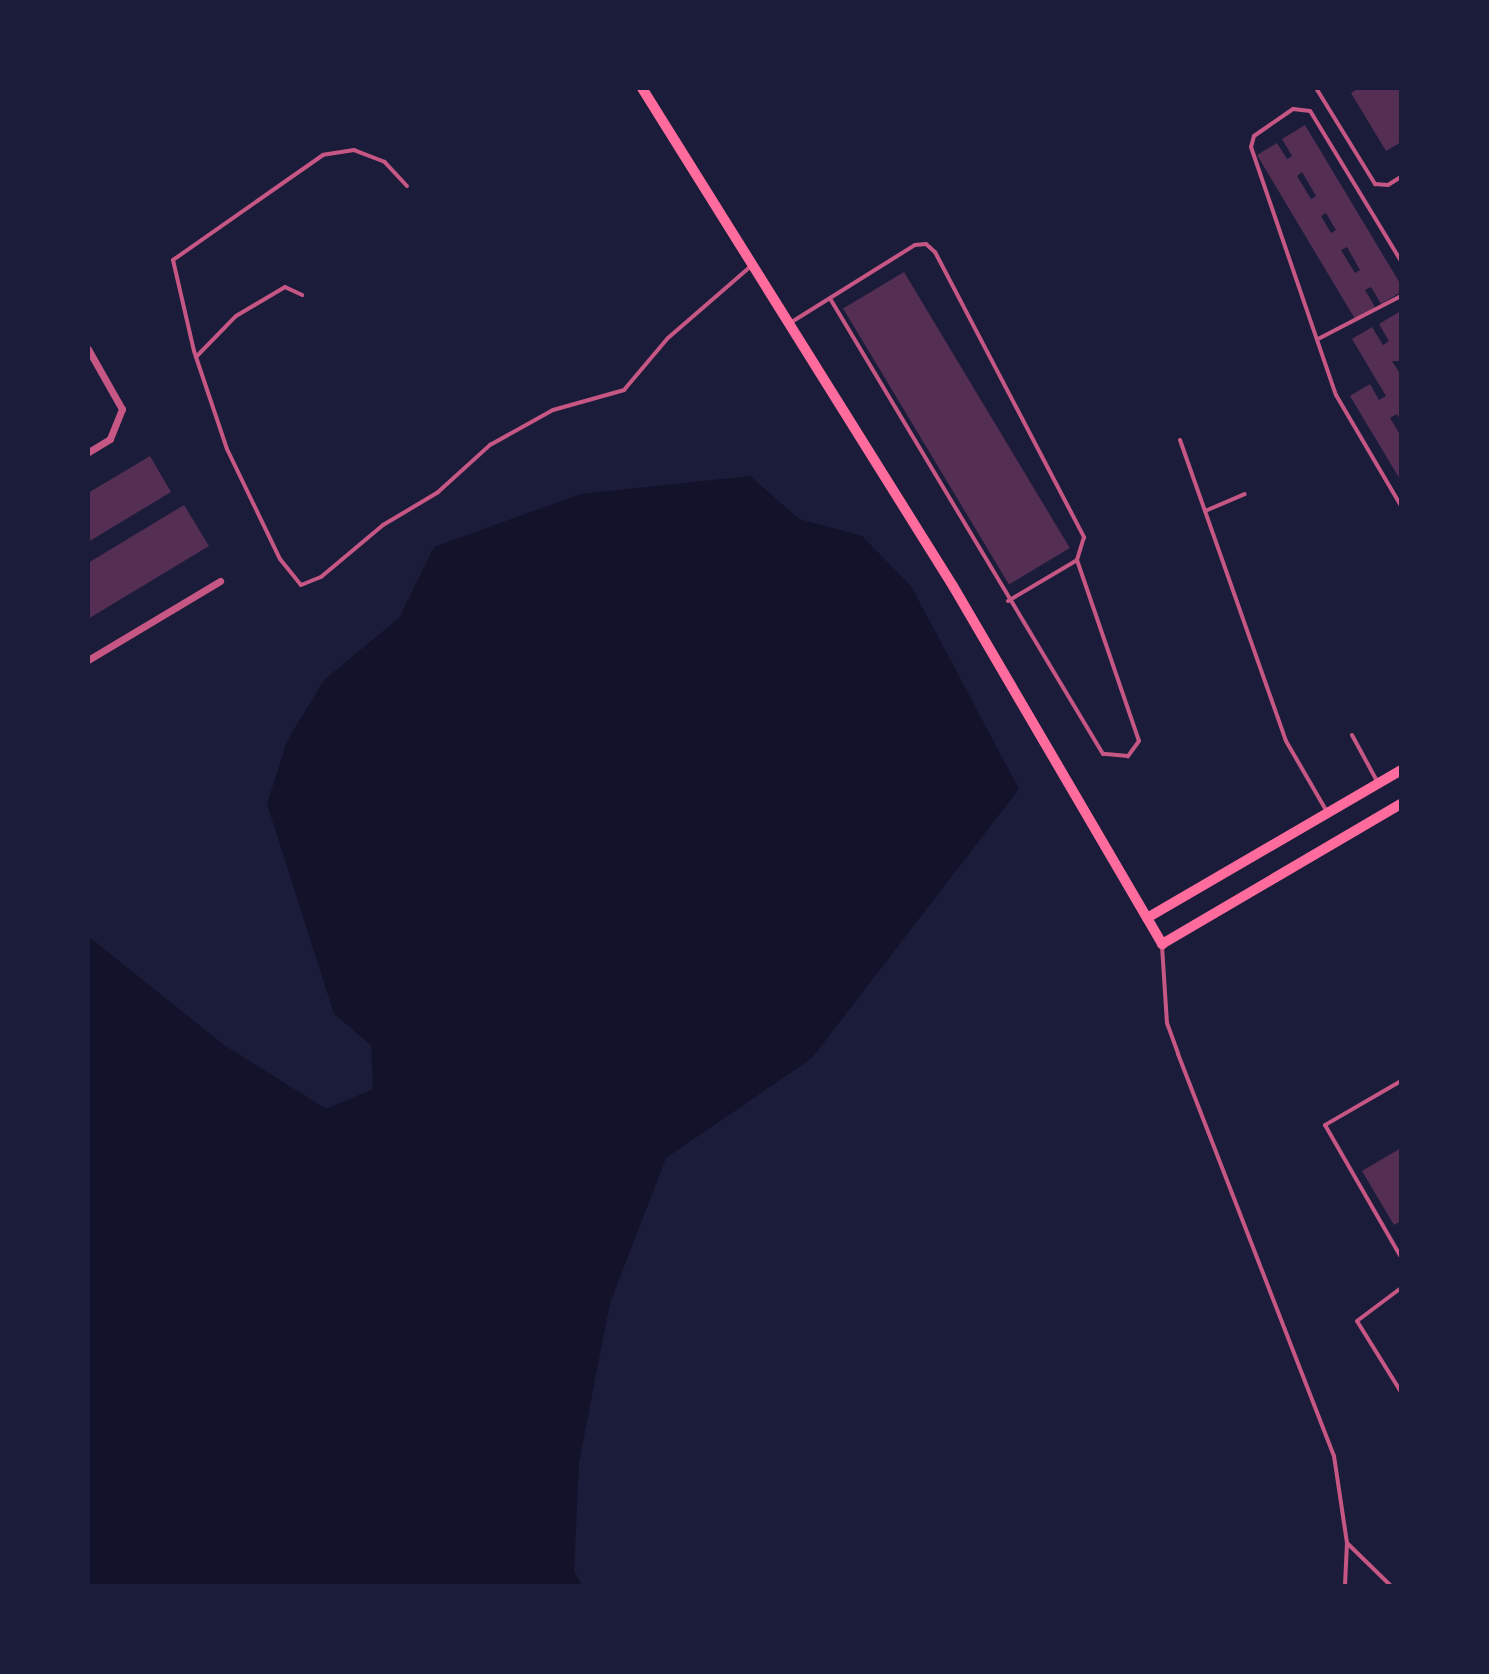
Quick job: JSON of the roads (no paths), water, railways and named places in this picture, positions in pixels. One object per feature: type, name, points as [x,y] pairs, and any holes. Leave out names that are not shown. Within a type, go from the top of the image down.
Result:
[{"type":"main road","points":[[642,88],[750,267],[953,586],[1162,944],[1401,804]]},
{"type":"main road","points":[[1147,918],[1401,770]]},
{"type":"street","points":[[88,349],[122,402],[115,432],[88,452]]},
{"type":"street","points":[[88,660],[220,581]]},
{"type":"lane","points":[[1316,88],[1375,184],[1388,185],[1401,177]]},
{"type":"lane","points":[[1401,261],[1310,111],[1293,109],[1254,136],[1251,147],[1336,395],[1401,506]]},
{"type":"lane","points":[[407,186],[385,162],[354,150],[323,155],[173,260],[196,357],[227,449],[280,559],[301,585],[321,577],[383,525],[437,493],[490,445],[553,410],[624,390],[668,338],[750,267]]},
{"type":"lane","points":[[787,325],[915,245],[926,244],[935,252],[1084,537],[1077,560],[1139,741],[1128,756],[1103,754],[1008,601],[831,300]]},
{"type":"lane","points":[[196,357],[236,316],[285,287],[302,295]]},
{"type":"lane","points":[[1318,340],[1401,296]]},
{"type":"lane","points":[[1180,440],[1286,741],[1328,812]]},
{"type":"lane","points":[[1205,511],[1245,494]]},
{"type":"lane","points":[[1008,601],[1077,560]]},
{"type":"lane","points":[[1352,735],[1378,783]]},
{"type":"lane","points":[[1162,944],[1167,1023],[1334,1456],[1347,1543],[1345,1586]]},
{"type":"lane","points":[[1401,1081],[1325,1125],[1401,1257]]},
{"type":"lane","points":[[1401,1288],[1357,1321],[1401,1392]]},
{"type":"lane","points":[[1347,1543],[1391,1586]]}]
